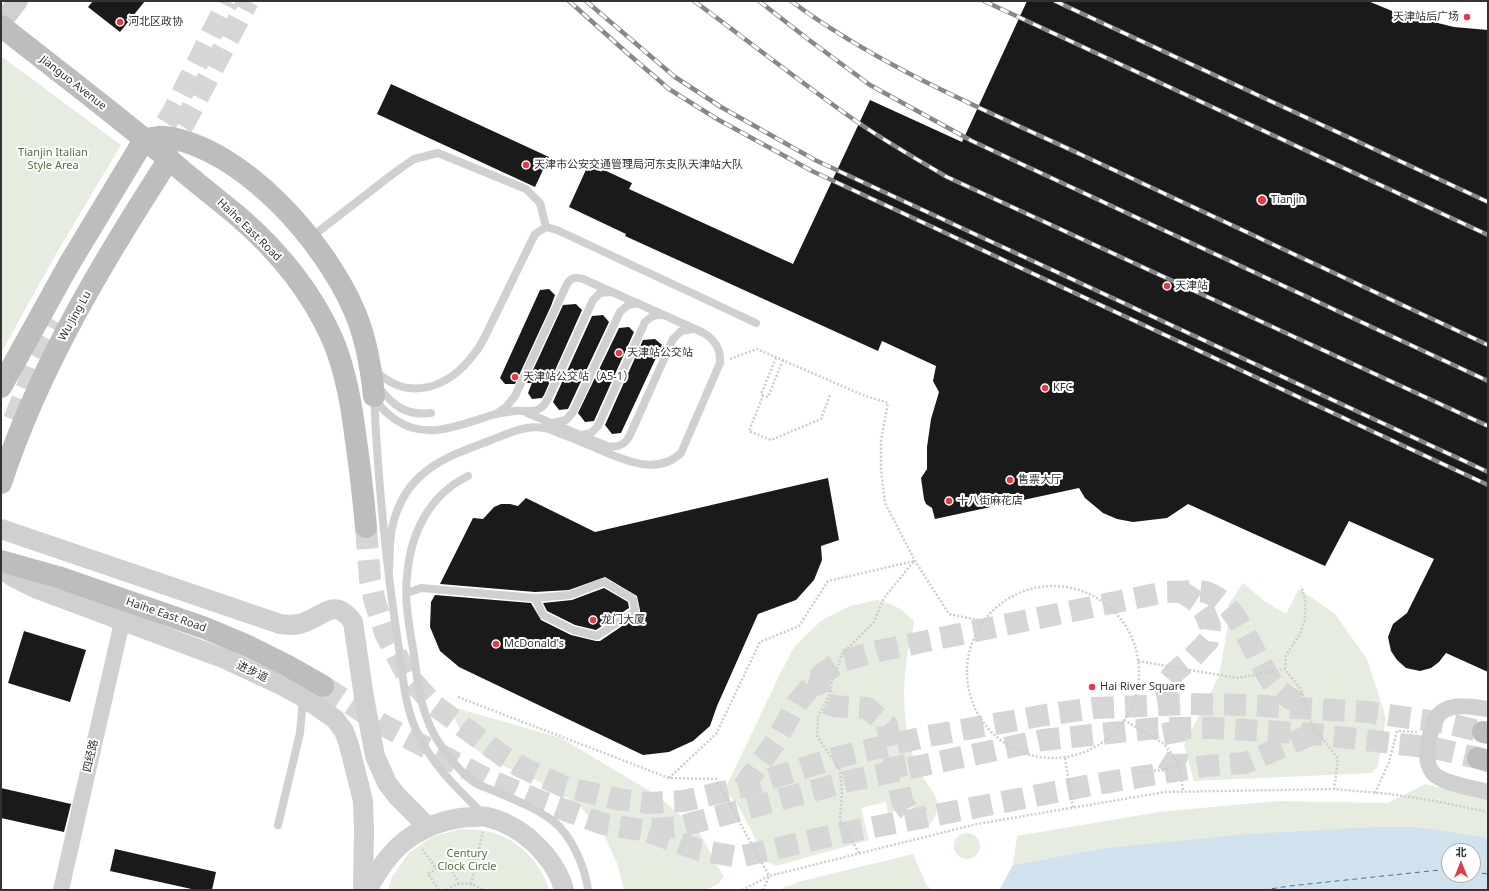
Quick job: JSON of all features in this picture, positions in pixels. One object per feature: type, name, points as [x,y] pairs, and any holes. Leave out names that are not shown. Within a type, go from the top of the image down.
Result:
[{"type":"main road","name":"Jianguo Avenue","points":[[1,25],[144,140]]},
{"type":"main road","points":[[1,387],[68,266],[144,140],[164,136],[193,144],[218,155],[258,184],[290,214],[310,238],[333,272],[354,310],[362,333],[372,379]]},
{"type":"main road","name":"Haihe East Road","points":[[144,140],[240,218],[271,248],[296,279],[321,316],[341,361],[347,386],[362,475],[366,527]]},
{"type":"main road","name":"Wu Jing Lu","points":[[1,483],[13,447],[46,369],[98,274],[169,159]]},
{"type":"main road","points":[[125,171],[137,166],[146,168],[152,177],[150,189]]},
{"type":"main road","name":"Haihe East Road","points":[[1,561],[58,577],[205,628],[250,647],[323,686]]},
{"type":"street","points":[[1,25],[18,1]]},
{"type":"street","points":[[1,530],[280,624],[293,625],[304,623],[326,611],[337,609],[346,613],[353,622],[364,697],[375,756],[383,776],[420,832]]},
{"type":"street","name":"进步道","points":[[1,568],[13,577],[37,589],[122,622],[225,659],[281,685],[303,697],[335,719],[344,730],[349,745],[362,801],[364,829],[363,890]]},
{"type":"street","name":"四经路","points":[[61,890],[122,622]]},
{"type":"street","points":[[1488,709],[1456,706],[1442,711],[1434,721],[1427,749],[1429,767],[1437,777],[1488,792]]},
{"type":"street","points":[[367,890],[380,868],[399,846],[420,832],[448,820],[468,817],[486,817],[507,824],[524,834],[537,846],[556,871],[564,890]]},
{"type":"lane","points":[[310,238],[414,159],[438,153],[526,189],[540,203],[546,227]]},
{"type":"lane","points":[[372,379],[389,382],[396,386],[409,389],[430,387],[457,372],[470,359],[480,345],[535,234],[546,227],[557,230],[756,323]]},
{"type":"lane","points":[[389,570],[392,528],[399,508],[416,481],[433,466],[464,450],[531,427],[550,429],[619,458],[638,464],[661,463],[671,460],[681,452],[720,363],[719,351],[710,338],[694,329],[583,279],[574,278],[570,280],[519,390],[512,402],[496,414]]},
{"type":"lane","points":[[372,379],[379,406],[385,413],[400,423],[418,430],[438,430],[466,424],[496,414],[516,411],[534,411],[545,404],[593,300],[600,293],[611,292]]},
{"type":"lane","points":[[553,423],[566,420],[573,412],[620,312],[628,305],[638,303]]},
{"type":"lane","points":[[581,435],[591,433],[598,426],[645,322],[656,315],[663,315]]},
{"type":"lane","points":[[524,411],[613,447],[623,445],[627,441],[673,339],[681,331],[694,329]]},
{"type":"lane","points":[[372,379],[386,397],[401,409],[411,413],[430,413]]},
{"type":"lane","points":[[372,379],[380,501],[392,604],[406,693],[417,734],[433,760],[442,772],[486,817]]},
{"type":"lane","points":[[468,476],[454,483],[440,494],[431,506],[421,524],[414,541],[410,557],[407,577],[410,631],[425,716],[441,746],[462,770],[476,783],[536,810],[554,822],[574,848],[586,875],[588,890]]},
{"type":"lane","points":[[407,593],[422,588],[535,598],[570,595],[604,582],[633,599],[635,610],[597,636],[573,630],[544,615],[535,598]]},
{"type":"lane","points":[[278,825],[300,734],[303,697]]},
{"type":"path","points":[[720,363],[757,349],[865,396],[888,403],[881,440],[881,469],[885,502],[915,561],[949,614],[983,621]]},
{"type":"path","points":[[776,358],[761,394],[763,396],[749,431],[771,440],[821,419],[830,396]]},
{"type":"path","points":[[763,396],[768,397],[783,360]]},
{"type":"path","points":[[669,778],[716,734],[760,642],[799,626],[828,581],[915,561]]},
{"type":"path","points":[[859,853],[840,820],[842,791],[840,770],[817,736],[818,717],[830,694],[832,682],[842,654],[874,622],[884,598],[915,561]]},
{"type":"path","points":[[1056,586],[1083,592],[1108,606],[1126,626],[1137,652],[1138,661],[1139,680],[1132,708],[1116,732],[1092,749],[1065,758],[1036,757],[1009,747],[986,728],[972,703],[966,675],[970,646],[983,621],[1003,602],[1028,590],[1056,586]]},
{"type":"path","points":[[1301,586],[1305,599],[1305,620],[1300,634],[1286,655],[1285,669],[1302,690],[1312,725],[1338,759],[1334,789]]},
{"type":"path","points":[[1138,661],[1237,678],[1285,669]]},
{"type":"path","points":[[458,697],[669,778],[716,779],[769,876]]},
{"type":"path","points":[[1124,720],[1164,744],[1180,765],[1183,792]]},
{"type":"path","points":[[1376,793],[1389,762],[1397,731],[1431,733]]},
{"type":"path","points":[[1065,758],[1073,808]]},
{"type":"path","points":[[1138,773],[1163,770],[1180,765]]},
{"type":"path","points":[[742,890],[769,876],[977,824],[1165,792],[1334,789],[1435,801],[1488,812]]},
{"type":"path","points":[[471,884],[486,817]]},
{"type":"path","points":[[420,832],[436,868]]},
{"type":"path","points":[[439,890],[428,874],[445,862],[459,884]]},
{"type":"path","points":[[763,890],[769,876]]},
{"type":"path","points":[[447,890],[459,884],[471,884],[484,890]]},
{"type":"green space","name":"Tianjin Italian Style Area","points":[[1,56],[121,145],[56,254],[1,353]]},
{"type":"green space","points":[[1243,583],[1264,601],[1286,614],[1299,589],[1335,614],[1367,659],[1386,718],[1378,766],[1372,773],[1194,781],[1184,745],[1219,676],[1228,625],[1229,604]]},
{"type":"green space","points":[[877,600],[898,608],[907,614],[914,622],[905,673],[905,715],[909,742],[913,755],[921,775],[937,800],[938,806],[936,813],[927,828],[919,828],[913,807],[888,813],[886,802],[861,808],[869,840],[776,866],[768,862],[763,857],[737,804],[726,792],[726,787],[795,646],[822,620],[850,606]]},
{"type":"green space","points":[[456,708],[561,738],[655,794],[697,829],[724,877],[718,884],[706,890],[624,890],[617,863],[604,835],[579,805],[542,783],[490,760],[465,741],[451,710]]},
{"type":"green space","points":[[1425,784],[1488,799],[1488,890],[998,890],[1000,889],[1013,865],[1017,836],[1159,812],[1278,801],[1388,803]]},
{"type":"green space","name":"Century Clock Circle","points":[[460,829],[479,830],[496,834],[516,844],[533,860],[540,870],[549,890],[388,890],[392,877],[409,853],[432,837]]},
{"type":"green space","points":[[967,833],[976,837],[980,846],[976,855],[967,859],[958,855],[954,846],[958,837]]},
{"type":"green space","points":[[913,854],[927,886],[933,890],[778,890],[802,881]]},
{"type":"water","points":[[1378,827],[1417,827],[1488,838],[1488,890],[998,890],[1000,889],[1013,865],[1107,848],[1248,834]]},
{"type":"building","points":[[93,1],[145,1],[120,32],[88,7]]},
{"type":"building","name":"天津站","points":[[1027,1],[1368,1],[1397,13],[1454,27],[1488,30],[1488,672],[1446,653],[1439,662],[1431,668],[1420,671],[1406,668],[1397,660],[1391,651],[1388,637],[1393,624],[1407,613],[1434,559],[1349,521],[1325,566],[1188,504],[1167,518],[1133,522],[1117,519],[1103,513],[1085,498],[1079,488],[935,519],[932,508],[926,504],[924,499],[921,478],[927,469],[927,447],[931,419],[939,392],[933,381],[936,366],[882,341],[878,351],[625,236],[626,234],[569,207],[589,163],[632,183],[629,189],[793,264],[870,100],[962,142]]},
{"type":"building","points":[[391,84],[549,157],[535,187],[377,114]]},
{"type":"building","points":[[549,289],[555,295],[515,384],[505,384],[500,378],[540,290]]},
{"type":"building","points":[[576,304],[582,310],[544,395],[542,398],[532,399],[528,393],[532,383],[527,383],[563,305]]},
{"type":"building","points":[[603,315],[609,322],[568,409],[559,410],[553,402],[592,316]]},
{"type":"building","points":[[629,327],[634,332],[594,421],[585,422],[578,413],[619,328]]},
{"type":"building","points":[[655,339],[662,345],[621,433],[612,434],[605,425],[643,340]]},
{"type":"building","name":"龙门大厦","points":[[828,478],[839,540],[821,546],[822,560],[814,580],[796,600],[758,614],[717,706],[710,726],[693,741],[669,752],[643,755],[459,667],[440,651],[430,627],[431,602],[435,595],[531,603],[541,620],[571,635],[596,641],[600,641],[640,614],[637,596],[605,577],[569,590],[535,592],[440,584],[473,518],[483,519],[494,507],[501,504],[518,506],[526,498],[595,532]]},
{"type":"building","points":[[604,588],[628,602],[629,608],[596,630],[575,625],[547,611],[543,603],[572,600]]},
{"type":"building","points":[[24,631],[86,650],[70,702],[8,683]]},
{"type":"building","points":[[1,788],[71,804],[64,832],[1,818]]},
{"type":"building","points":[[115,849],[216,872],[212,890],[196,890],[110,871]]},
{"type":"ferry route","points":[[1263,890],[1441,870]]},
{"type":"ferry route","points":[[1481,873],[1488,874]]},
{"type":"tunnel","points":[[166,123],[173,112],[228,1]]},
{"type":"tunnel","points":[[164,154],[186,120],[248,1]]},
{"type":"tunnel","points":[[14,420],[36,365],[59,323]]},
{"type":"tunnel","points":[[366,527],[370,580],[375,602],[386,635],[407,675],[434,705],[503,756],[521,767],[565,787],[617,799],[648,803],[684,801],[743,787],[842,756],[929,736],[1045,715],[1095,708],[1188,704],[1246,705],[1367,712],[1446,723],[1483,732]]},
{"type":"tunnel","points":[[743,787],[776,741],[797,703],[822,674],[841,661],[878,651],[1165,592],[1201,591],[1217,598],[1228,607],[1238,620],[1269,678],[1278,689],[1291,699],[1307,706]]},
{"type":"tunnel","points":[[1167,773],[1177,757],[1177,748],[1165,684],[1176,671],[1192,658],[1208,641],[1210,626],[1205,613],[1197,602],[1182,592]]},
{"type":"tunnel","points":[[822,674],[818,688],[823,701],[833,706],[867,708],[887,725],[902,801],[907,809],[922,818]]},
{"type":"tunnel","points":[[323,686],[381,724],[487,779],[540,801],[603,824],[642,830],[678,827],[849,781],[1043,740],[1158,728],[1213,728],[1314,734],[1434,748],[1478,758]]},
{"type":"tunnel","points":[[649,832],[699,850],[739,857],[843,833],[1091,785],[1205,766],[1245,763],[1308,736]]},
{"type":"railway","points":[[569,1],[669,89],[717,119],[812,171],[1488,485]]},
{"type":"railway","points":[[586,1],[675,77],[721,107],[815,160],[1488,472]]},
{"type":"railway","points":[[694,1],[853,119],[887,142],[947,177],[1488,426]]},
{"type":"railway","points":[[759,1],[870,85],[972,141],[1488,381]]},
{"type":"railway","points":[[791,1],[860,47],[934,86],[1488,345]]},
{"type":"railway","points":[[984,1],[1488,235]]},
{"type":"railway","points":[[1055,1],[1488,202]]},
{"type":"place","name":"天津站后广场","points":[[1467,17]]},
{"type":"place","name":"河北区政协","points":[[120,22]]},
{"type":"place","name":"天津市公安交通管理局河东支队天津站大队","points":[[526,165]]},
{"type":"place","name":"Tianjin","points":[[1262,200]]},
{"type":"place","name":"天津站","points":[[1167,286]]},
{"type":"place","name":"天津站公交站","points":[[619,353]]},
{"type":"place","name":"天津站公交站（A5-1）","points":[[515,377]]},
{"type":"place","name":"KFC","points":[[1045,388]]},
{"type":"place","name":"售票大厅","points":[[1010,480]]},
{"type":"place","name":"十八街麻花店","points":[[949,501]]},
{"type":"place","name":"龙门大厦","points":[[593,620]]},
{"type":"place","name":"McDonald's","points":[[496,644]]},
{"type":"place","name":"Hai River Square","points":[[1092,687]]}]
